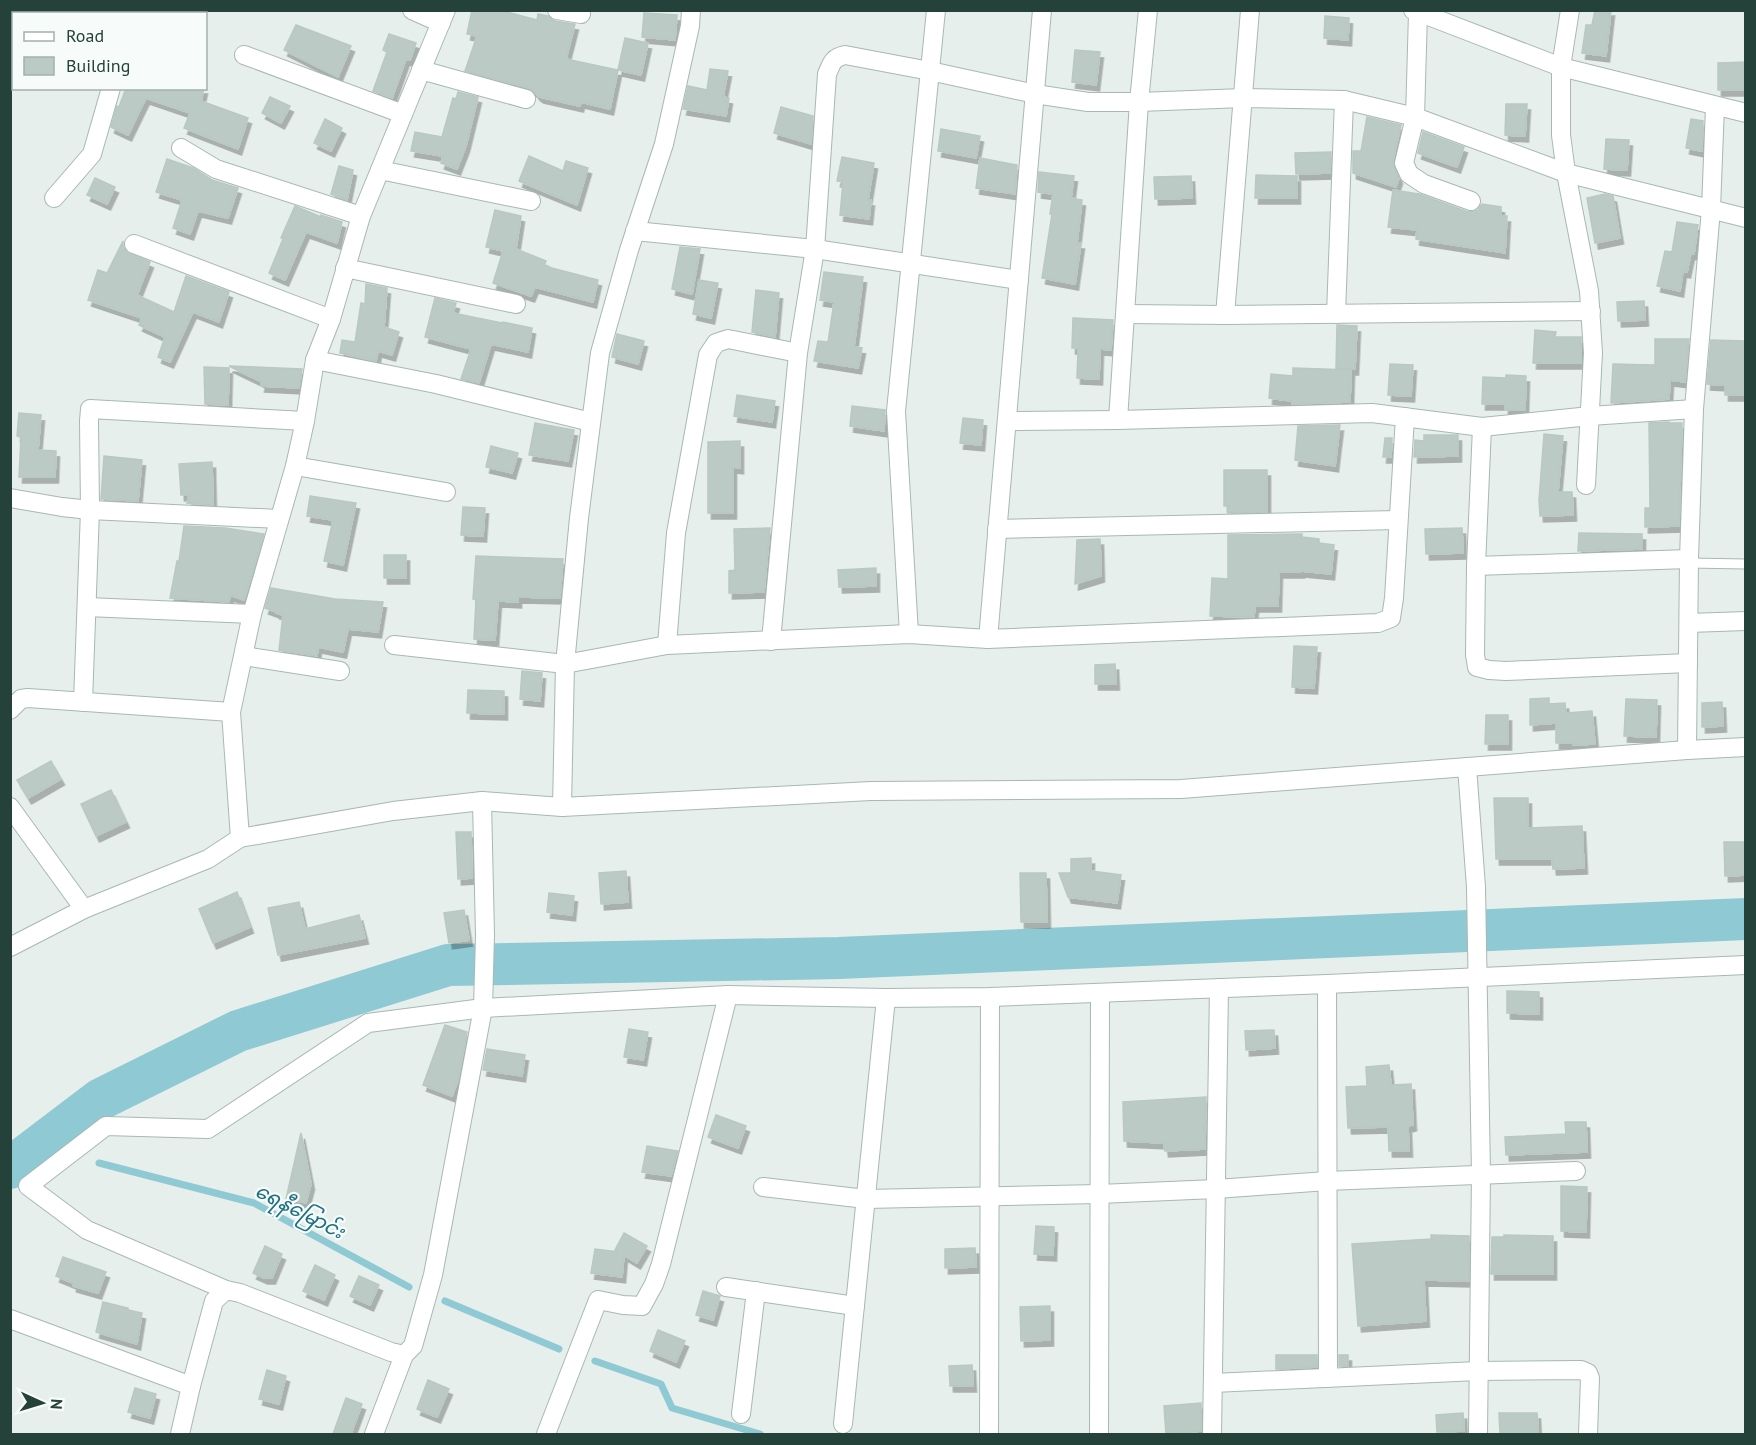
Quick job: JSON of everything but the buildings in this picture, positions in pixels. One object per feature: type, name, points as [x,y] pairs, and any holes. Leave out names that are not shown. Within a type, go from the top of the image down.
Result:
[{"type":"street","points":[[240,838],[231,712],[252,614],[295,465],[315,360],[331,319],[361,216],[443,16],[412,10]]},
{"type":"street","points":[[557,10],[581,14]]},
{"type":"street","points":[[562,807],[565,664],[579,518],[600,353],[635,231],[664,144],[692,10]]},
{"type":"street","points":[[909,634],[896,411],[936,10]]},
{"type":"street","points":[[988,639],[1042,10]]},
{"type":"street","points":[[1118,420],[1139,102],[1148,10]]},
{"type":"street","points":[[1225,315],[1250,10]]},
{"type":"street","points":[[1570,10],[1561,67],[1561,135],[1591,311],[1593,353],[1586,485]]},
{"type":"street","points":[[1471,201],[1424,184],[1409,174],[1404,163],[1415,117],[1416,12],[1561,67],[1746,113]]},
{"type":"street","points":[[244,56],[404,114]]},
{"type":"street","points":[[771,641],[798,353],[815,249],[828,74],[837,57],[845,56],[930,71],[1035,94],[1088,102],[1243,98],[1344,100],[1415,117],[1566,173],[1746,218]]},
{"type":"street","points":[[421,70],[526,99]]},
{"type":"street","points":[[54,198],[92,154],[110,90]]},
{"type":"street","points":[[1336,314],[1344,100]]},
{"type":"street","points":[[1688,750],[1689,561],[1694,410],[1711,209],[1715,106]]},
{"type":"street","points":[[181,148],[216,168],[361,216]]},
{"type":"street","points":[[380,170],[531,201]]},
{"type":"street","points":[[635,231],[815,249],[1019,280]]},
{"type":"street","points":[[134,244],[331,319]]},
{"type":"street","points":[[345,268],[516,304]]},
{"type":"street","points":[[1125,314],[1591,311]]},
{"type":"street","points":[[667,645],[676,534],[708,355],[716,343],[728,339],[798,353]]},
{"type":"street","points":[[315,360],[436,384],[591,422]]},
{"type":"street","points":[[83,702],[90,510],[90,410],[305,421]]},
{"type":"street","points":[[1007,421],[1372,413],[1482,427],[1590,416],[1694,410]]},
{"type":"street","points":[[394,645],[565,664],[667,645],[909,634],[988,639],[1378,623],[1391,618],[1394,598],[1405,417]]},
{"type":"street","points":[[1482,427],[1476,566],[1475,655],[1478,667],[1506,671],[1688,663]]},
{"type":"street","points":[[295,465],[446,492]]},
{"type":"street","points":[[10,498],[90,510],[279,519]]},
{"type":"street","points":[[997,529],[1398,520]]},
{"type":"street","points":[[1476,566],[1689,561]]},
{"type":"street","points":[[87,607],[252,614]]},
{"type":"street","points":[[1689,623],[1746,621]]},
{"type":"street","points":[[244,656],[340,671]]},
{"type":"street","points":[[10,710],[21,699],[28,698],[231,712]]},
{"type":"street","points":[[10,947],[84,909],[208,859],[240,838],[393,811],[482,801],[562,807],[871,791],[1181,789],[1746,747]]},
{"type":"street","points":[[1467,767],[1476,887],[1480,1174],[1478,1434]]},
{"type":"street","points":[[374,1434],[404,1355],[412,1346],[433,1275],[483,1008],[485,935],[482,801]]},
{"type":"street","points":[[10,807],[84,909]]},
{"type":"street","points":[[404,1355],[240,1293],[226,1290],[87,1230],[28,1186],[106,1126],[208,1129],[368,1023],[483,1008],[728,995],[990,997],[1746,965]]},
{"type":"street","points":[[1327,984],[1328,1378]]},
{"type":"street","points":[[1212,1434],[1219,988]]},
{"type":"street","points":[[1099,1434],[1100,993]]},
{"type":"street","points":[[546,1434],[598,1300],[642,1306],[654,1284],[662,1264],[728,995]]},
{"type":"street","points":[[989,1434],[990,997]]},
{"type":"street","points":[[843,1424],[886,998]]},
{"type":"street","points":[[763,1187],[866,1199],[990,1197],[1216,1189],[1328,1181],[1575,1171]]},
{"type":"street","points":[[726,1287],[855,1306]]},
{"type":"street","points":[[180,1434],[214,1301],[226,1290]]},
{"type":"street","points":[[741,1414],[756,1291]]},
{"type":"street","points":[[10,1319],[191,1386]]},
{"type":"street","points":[[1213,1383],[1478,1371],[1581,1370],[1588,1373],[1590,1378],[1588,1434]]},
{"type":"lane","points":[[1689,561],[1746,564]]},
{"type":"waterway","points":[[10,1168],[101,1099],[238,1031],[448,965],[839,958],[1746,919]]},
{"type":"waterway","name":"ရေနီမြောင်း","points":[[40,1145],[60,1151]]},
{"type":"waterway","name":"ရေနီမြောင်း","points":[[99,1163],[254,1203],[409,1287]]},
{"type":"waterway","name":"ရေနီမြောင်း","points":[[445,1301],[559,1349]]},
{"type":"waterway","name":"ရေနီမြောင်း","points":[[595,1361],[661,1384],[672,1408],[760,1434]]}]
